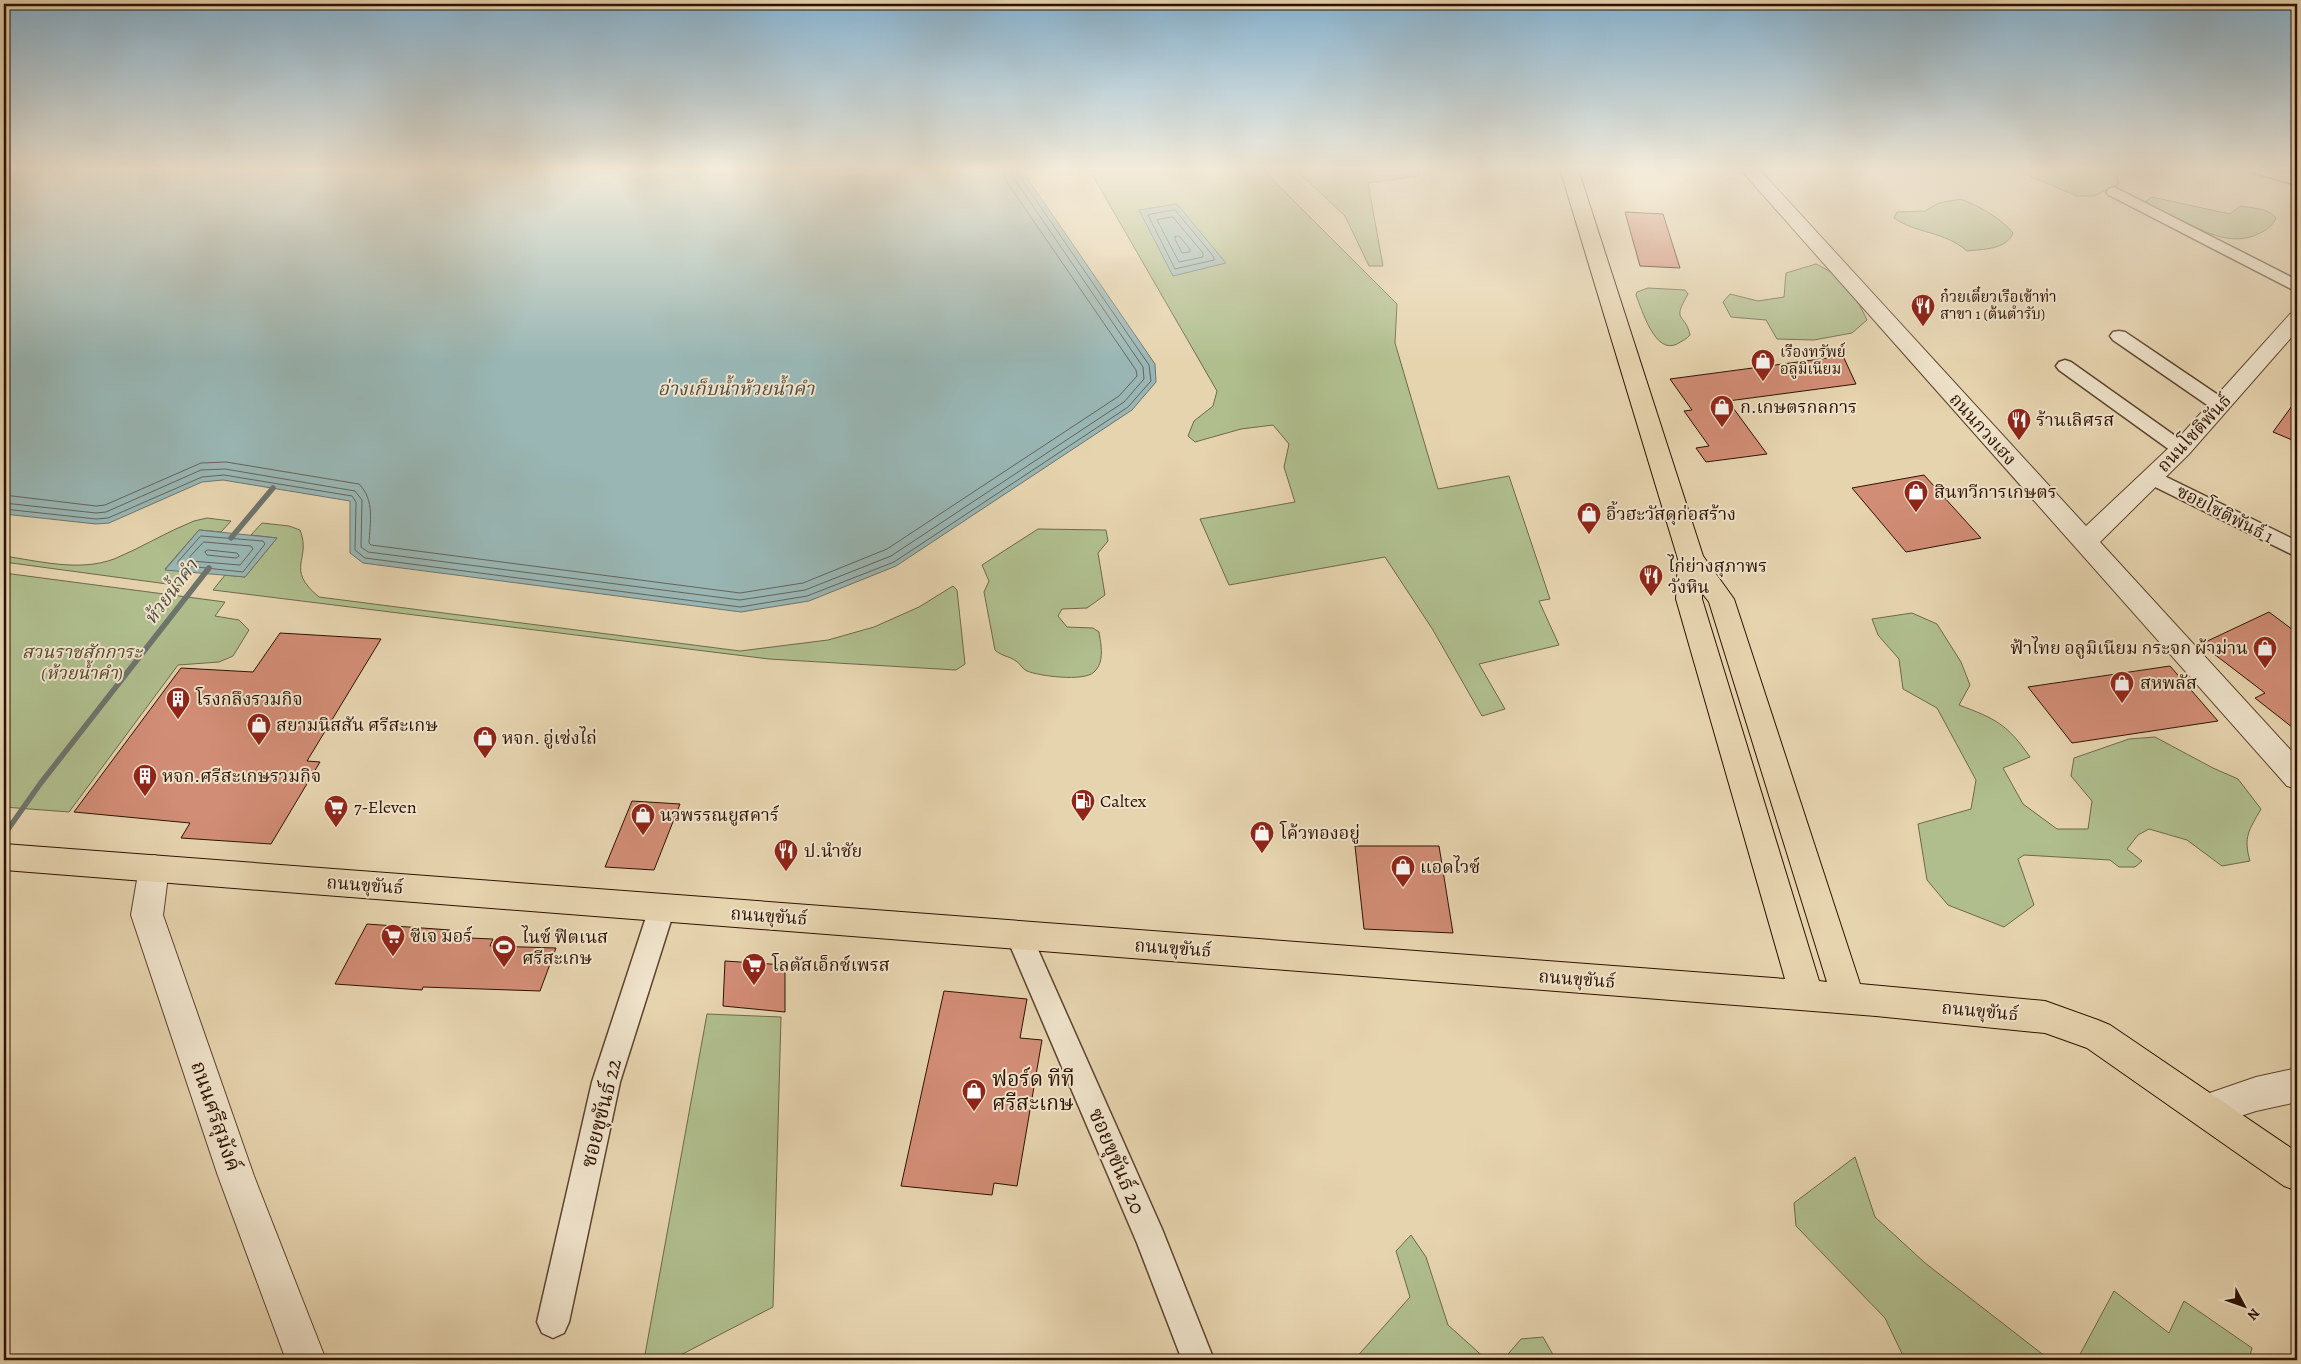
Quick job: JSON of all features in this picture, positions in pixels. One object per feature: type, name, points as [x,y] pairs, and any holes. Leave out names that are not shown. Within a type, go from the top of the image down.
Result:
[{"type":"main road","points":[[1590,233],[1691,559],[1721,599],[1848,1000]]},
{"type":"main road","points":[[1691,559],[1689,599],[1807,997]]},
{"type":"main road","name":"ถนนขุขันธ์","points":[[12,857],[2045,1017],[2098,1036],[2297,1173]]},
{"type":"street","name":"ถนนกวงเฮง","points":[[1806,233],[2297,777]]},
{"type":"street","points":[[2192,233],[2297,287]]},
{"type":"street","name":"ถนนโชติพันธ์","points":[[2084,542],[2182,449],[2220,405],[2295,325]]},
{"type":"street","points":[[2119,336],[2220,405]]},
{"type":"street","points":[[2065,366],[2182,449]]},
{"type":"street","name":"ซอยโชติพันธ์ 1","points":[[2152,477],[2297,550]]},
{"type":"street","name":"ถนนศรีสุมังค์","points":[[154,868],[147,915],[236,1176],[306,1360]]},
{"type":"street","name":"ซอยขุขันธ์ 22","points":[[553,1322],[606,1082],[662,908]]},
{"type":"street","name":"ซอยขุขันธ์ 20","points":[[1020,936],[1151,1240],[1198,1360]]},
{"type":"street","points":[[2208,1110],[2256,1094],[2297,1085]]},
{"type":"green space","points":[[1126,233],[1326,233],[1397,304],[1395,343],[1438,489],[1509,476],[1550,599],[1539,601],[1559,645],[1479,664],[1505,709],[1482,716],[1433,630],[1385,557],[1229,585],[1200,519],[1295,502],[1284,467],[1289,444],[1273,425],[1241,429],[1195,442],[1188,436],[1194,421],[1213,406],[1217,391]]},
{"type":"green space","points":[[1353,233],[1377,233],[1383,266],[1369,266]]},
{"type":"green space","points":[[1930,233],[2013,233],[2010,239],[2000,246],[1967,251],[1958,244]]},
{"type":"green space","points":[[2208,233],[2261,233],[2240,239],[2230,239]]},
{"type":"green space","points":[[1816,264],[1826,269],[1847,286],[1862,310],[1867,320],[1852,333],[1814,340],[1777,339],[1766,320],[1731,317],[1723,302],[1730,294],[1758,301],[1784,297],[1786,273]]},
{"type":"green space","points":[[1648,288],[1685,290],[1688,294],[1680,309],[1680,314],[1688,328],[1690,335],[1687,338],[1669,346],[1662,343],[1656,337],[1650,329],[1636,295],[1637,292]]},
{"type":"green space","points":[[207,518],[231,521],[221,532],[199,530],[165,569],[193,572],[182,586],[4,562],[4,556],[45,563],[87,565],[101,563],[124,555],[184,525]]},
{"type":"green space","points":[[262,523],[289,526],[300,530],[303,540],[301,571],[303,579],[319,597],[740,651],[828,640],[874,627],[919,607],[953,586],[957,590],[965,664],[956,670],[769,659],[213,590],[225,575],[245,577],[277,538],[251,535]]},
{"type":"green space","points":[[1038,529],[1106,530],[1108,541],[1098,553],[1105,595],[1087,608],[1062,609],[1058,616],[1067,627],[1093,628],[1099,632],[1100,663],[1094,672],[1089,675],[1061,677],[1033,673],[1025,670],[1011,658],[995,650],[984,592],[989,581],[982,565]]},
{"type":"green space","name":"สวนราชสักการะ (ห้วยน้ำคำ)","points":[[4,573],[225,602],[215,616],[239,620],[249,630],[233,656],[219,662],[178,665],[69,812],[4,807]]},
{"type":"green space","points":[[1912,613],[1937,624],[1961,662],[1970,685],[1959,705],[1982,714],[2000,724],[2014,737],[2030,757],[2003,768],[2023,804],[2057,829],[2088,829],[2092,801],[2071,776],[2074,758],[2129,739],[2155,737],[2238,779],[2261,809],[2248,834],[2247,846],[2250,861],[2222,866],[2187,840],[2149,829],[2138,835],[2127,849],[2142,861],[2135,867],[2119,867],[2110,860],[2024,855],[2018,859],[2034,905],[2004,927],[1948,905],[1927,880],[1918,824],[1971,809],[1976,780],[1937,708],[1903,689],[1899,659],[1878,635],[1872,619]]},
{"type":"green space","points":[[707,1014],[781,1017],[773,1307],[671,1360],[644,1360]]},
{"type":"green space","points":[[1855,1157],[1875,1217],[1925,1263],[2050,1360],[1905,1360],[1885,1318],[1796,1226],[1794,1203]]},
{"type":"green space","points":[[1411,1235],[1426,1257],[1448,1325],[1487,1360],[1354,1360],[1410,1297],[1396,1251]]},
{"type":"green space","points":[[2114,1291],[2169,1333],[2184,1301],[2252,1348],[2249,1360],[2077,1360]]},
{"type":"green space","points":[[1543,1337],[1556,1360],[1503,1360],[1521,1339]]},
{"type":"water","name":"อ่างเก็บน้ำห้วยน้ำคำ","points":[[4,233],[1065,233],[1155,364],[1156,382],[1132,410],[896,566],[809,601],[741,612],[363,563],[350,553],[350,501],[223,480],[202,482],[109,523],[96,524],[4,514]]},
{"type":"water","points":[[1151,233],[1201,233],[1226,263],[1173,276]]},
{"type":"water","points":[[199,530],[277,538],[245,577],[165,570]]},
{"type":"building","points":[[1631,233],[1669,233],[1680,268],[1640,266]]},
{"type":"building","name":"เรืองทรัพย์ อลูมิเนียม","points":[[1843,356],[1856,384],[1728,401],[1767,454],[1706,462],[1696,448],[1709,446],[1684,411],[1692,410],[1670,379]]},
{"type":"building","points":[[2297,399],[2297,442],[2273,432]]},
{"type":"building","name":"สินทวีการเกษตร","points":[[1924,475],[1981,538],[1906,552],[1852,488]]},
{"type":"building","name":"ฟ้าไทย อลูมิเนียม กระจก ผ้าม่าน","points":[[2269,612],[2297,633],[2297,731],[2255,698],[2265,693],[2201,644]]},
{"type":"building","name":"สยามนิสสัน ศรีสะเกษ","points":[[280,633],[381,639],[307,761],[320,762],[271,844],[181,838],[190,823],[74,812],[181,668],[253,672]]},
{"type":"building","name":"สหพลัส","points":[[2170,666],[2218,721],[2072,743],[2028,687]]},
{"type":"building","name":"นวพรรณยูสคาร์","points":[[632,801],[680,804],[654,870],[605,867]]},
{"type":"building","name":"แอดไวซ์","points":[[1355,846],[1439,846],[1453,933],[1364,929]]},
{"type":"building","points":[[367,924],[450,930],[447,937],[493,939],[490,946],[556,948],[540,991],[423,987],[422,990],[335,984]]},
{"type":"building","name":"โลตัสเอ็กซ์เพรส","points":[[725,961],[785,965],[785,1012],[723,1006]]},
{"type":"building","name":"ฟอร์ด ทีที ศรีสะเกษ","points":[[944,991],[1027,999],[1020,1038],[1042,1040],[1017,1186],[994,1183],[992,1195],[901,1186]]},
{"type":"waterway","name":"ห้วยน้ำคำ","points":[[231,538],[273,488]]},
{"type":"waterway","name":"ห้วยน้ำคำ","points":[[4,835],[40,784],[209,568]]},
{"type":"place","name":"ก๋วยเตี๋ยวเรือเข้าท่า สาขา 1 (ต้นตำรับ)","points":[[1923,327]]},
{"type":"place","name":"เรืองทรัพย์ อลูมิเนียม","points":[[1763,382]]},
{"type":"place","name":"ก.เกษตรกลการ","points":[[1722,428]]},
{"type":"place","name":"ร้านเลิศรส","points":[[2019,441]]},
{"type":"place","name":"สินทวีการเกษตร","points":[[1916,513]]},
{"type":"place","name":"อิ้วฮะวัสดุก่อสร้าง","points":[[1589,535]]},
{"type":"place","name":"ไก่ย่างสุภาพร วังหิน","points":[[1651,597]]},
{"type":"place","name":"ฟ้าไทย อลูมิเนียม กระจก ผ้าม่าน","points":[[2265,669]]},
{"type":"place","name":"สหพลัส","points":[[2122,704]]},
{"type":"place","name":"โรงกลึงรวมกิจ","points":[[178,720]]},
{"type":"place","name":"สยามนิสสัน ศรีสะเกษ","points":[[259,746]]},
{"type":"place","name":"หจก. อู่เซ่งไถ่","points":[[485,759]]},
{"type":"place","name":"หจก.ศรีสะเกษรวมกิจ","points":[[145,797]]},
{"type":"place","name":"Caltex","points":[[1083,822]]},
{"type":"place","name":"7-Eleven","points":[[336,828]]},
{"type":"place","name":"นวพรรณยูสคาร์","points":[[643,836]]},
{"type":"place","name":"โค้วทองอยู่","points":[[1262,854]]},
{"type":"place","name":"ป.นำชัย","points":[[786,872]]},
{"type":"place","name":"แอดไวซ์","points":[[1403,888]]},
{"type":"place","name":"ซีเจ มอร์","points":[[393,957]]},
{"type":"place","name":"ไนซ์ ฟิตเนส ศรีสะเกษ","points":[[504,968]]},
{"type":"place","name":"โลตัสเอ็กซ์เพรส","points":[[754,986]]},
{"type":"place","name":"ฟอร์ด ทีที ศรีสะเกษ","points":[[974,1112]]}]
